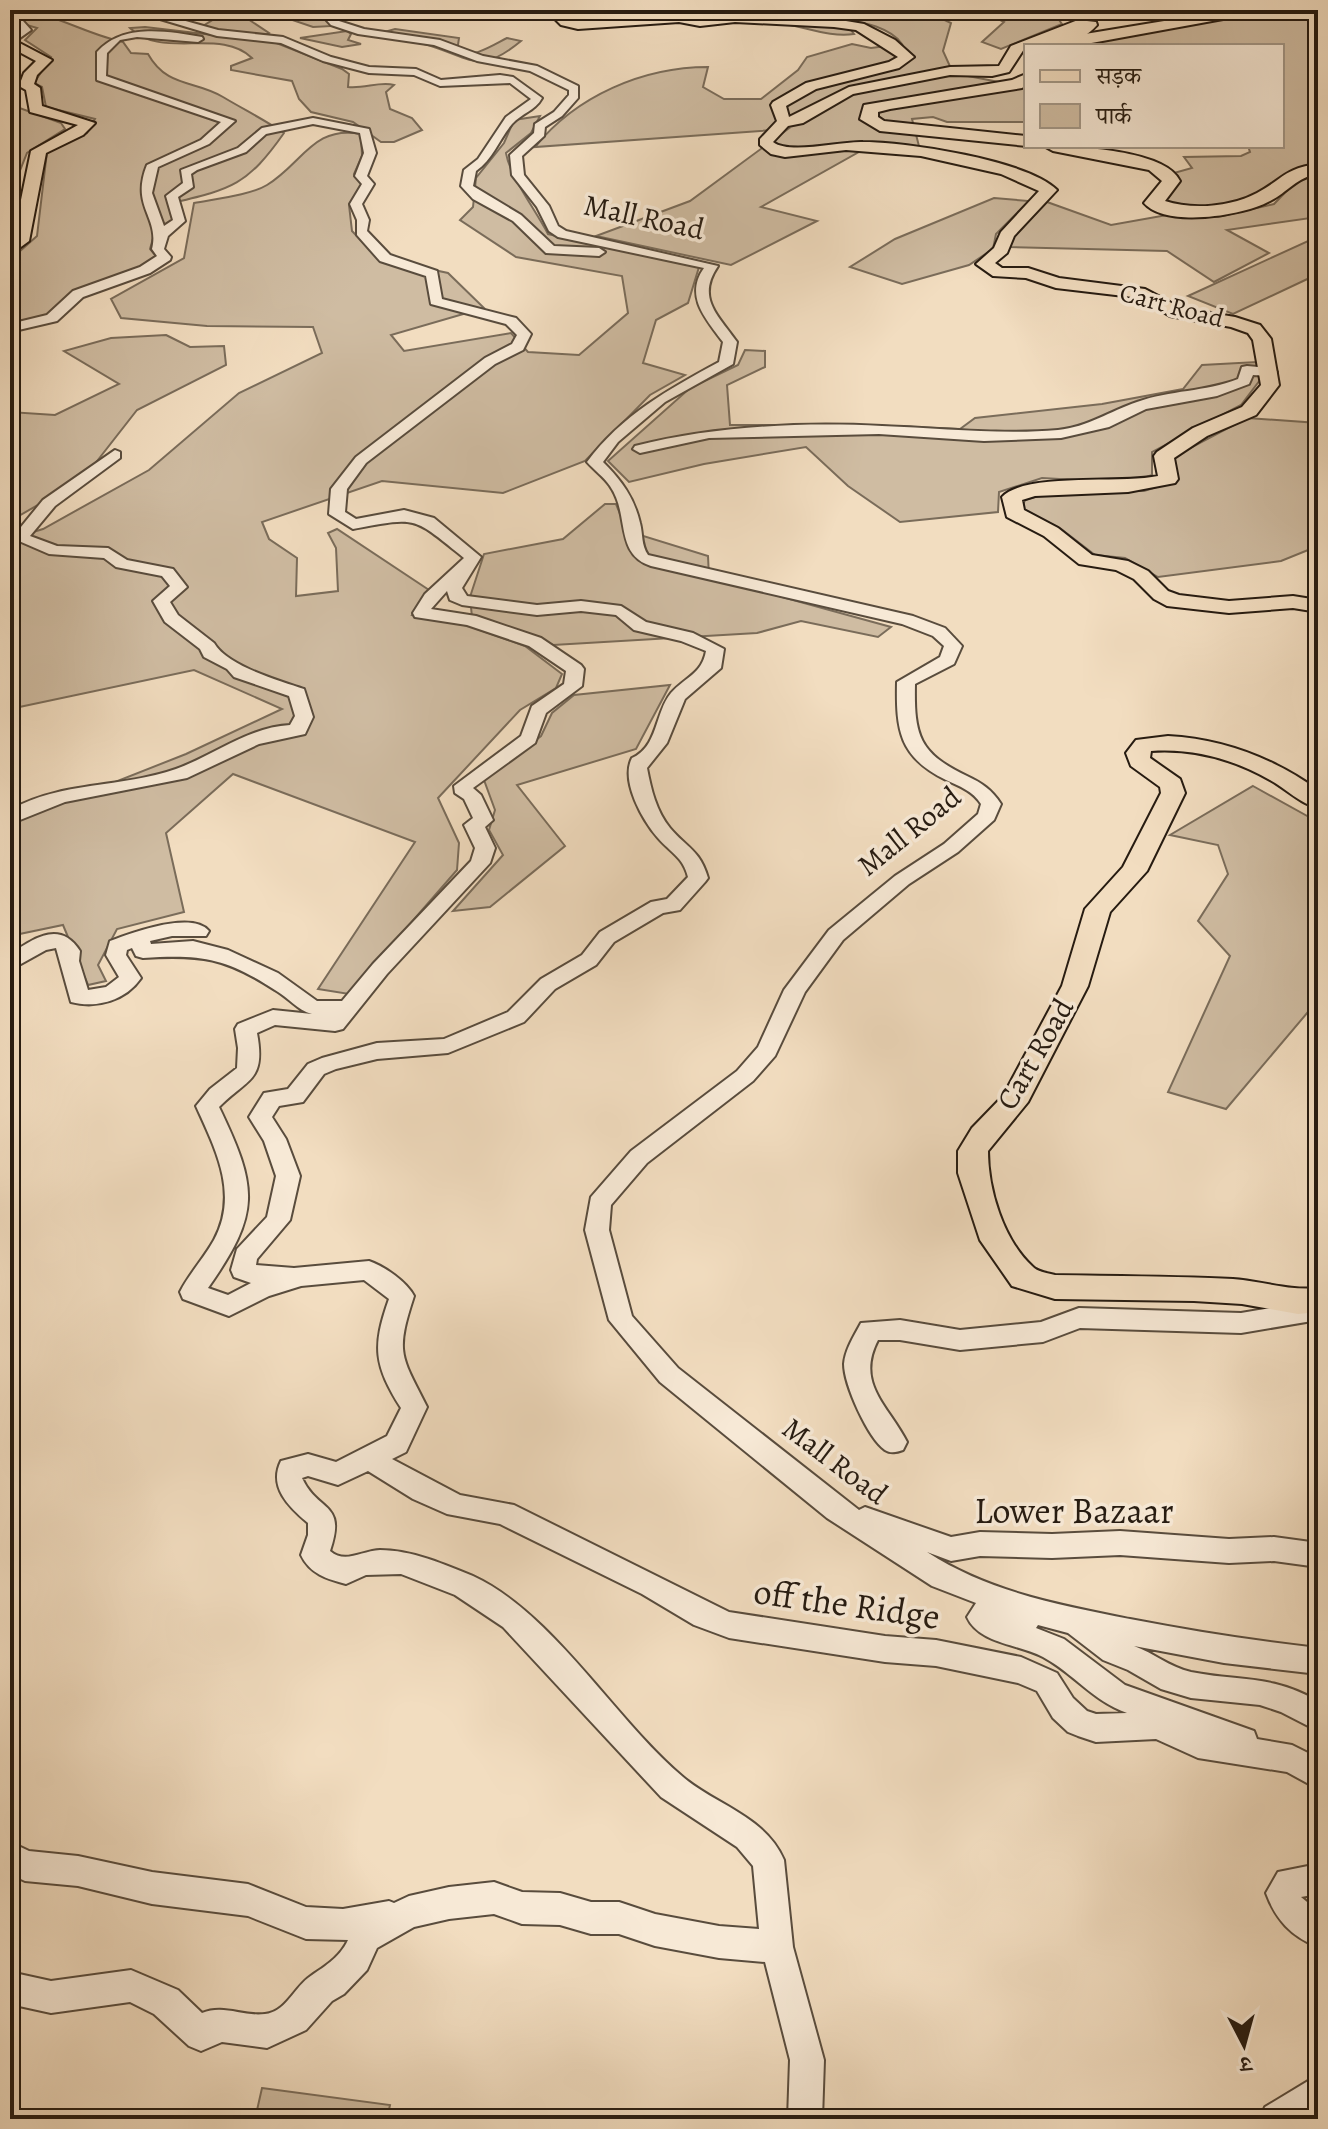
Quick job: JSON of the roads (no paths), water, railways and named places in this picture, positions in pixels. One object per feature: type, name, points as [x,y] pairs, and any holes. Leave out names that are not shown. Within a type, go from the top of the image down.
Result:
[{"type":"highway","points":[[1065,44],[1125,30],[1210,20],[1251,10]]},
{"type":"highway","points":[[1024,80],[1016,84],[870,109],[869,119],[880,126],[1024,141]]},
{"type":"highway","points":[[1063,148],[1155,166],[1168,174],[1171,181],[1153,203],[1177,212],[1253,202],[1267,195],[1289,175],[1318,169]]},
{"type":"main road","points":[[392,10],[417,15],[461,10]]},
{"type":"main road","name":"Cart Road","points":[[552,10],[566,22],[578,25],[679,18],[700,22],[735,18],[859,27],[890,43],[907,57],[894,65],[811,86],[778,105],[783,123],[765,142],[776,151],[884,147],[942,156],[1029,177],[1049,190],[1007,235],[1001,250],[984,264],[999,273],[1028,273],[1056,283],[1145,294],[1176,312],[1235,322],[1254,329],[1262,339],[1262,353],[1270,372]]},
{"type":"main road","points":[[1029,44],[1083,23],[1091,25],[1082,33],[1052,44]]},
{"type":"main road","points":[[10,42],[45,60],[31,73],[26,86],[33,88],[35,109],[88,123],[78,132],[38,151],[21,241],[10,250]]},
{"type":"main road","points":[[783,123],[798,120],[849,91],[950,71],[992,72],[1004,69],[1016,49],[1024,46]]},
{"type":"main road","points":[[1270,372],[1270,385],[1249,411],[1200,432],[1164,456],[1168,479],[1142,487],[1051,485],[1034,488],[1012,497],[1014,513],[1051,532],[1086,560],[1121,565],[1141,575],[1161,595],[1175,601],[1229,607],[1293,602],[1318,606]]},
{"type":"main road","name":"Cart Road","points":[[1318,801],[1254,761],[1190,743],[1144,745],[1138,753],[1139,761],[1172,784],[1173,793],[1134,871],[1098,909],[1075,986],[1014,1102],[982,1135],[973,1151],[973,1173],[995,1240],[1023,1278],[1055,1287],[1194,1289],[1242,1292],[1298,1302],[1318,1300]]},
{"type":"street","points":[[135,10],[217,33],[283,40],[356,68]]},
{"type":"street","name":"Mall Road","points":[[315,10],[324,12],[335,23],[362,32],[436,42],[481,59],[533,68],[569,84],[576,91],[558,114],[539,126],[540,134],[516,155],[518,175],[543,206],[553,228],[571,237],[712,266],[704,276],[700,289],[702,303],[730,342],[726,364],[660,399],[613,439],[595,462],[618,485],[632,521],[636,550],[642,558],[657,563],[907,620],[937,630],[953,646],[948,660],[906,682],[905,711],[913,746],[921,759],[985,792],[991,804],[987,816],[951,848],[902,880],[836,935],[795,990],[767,1051],[731,1088],[639,1157],[599,1203],[597,1230],[621,1320],[669,1375],[837,1510],[942,1577],[1023,1609],[1076,1622],[1224,1650],[1318,1661]]},
{"type":"street","points":[[10,22],[19,23],[26,30],[10,42]]},
{"type":"street","points":[[162,234],[148,208],[144,186],[153,165],[205,142],[229,121],[101,78],[102,52],[117,38],[137,34],[272,48],[314,64],[416,72],[440,83],[500,78],[521,85],[537,98],[532,106],[510,119],[482,161],[470,170],[467,186],[473,194],[517,218],[550,250],[622,254],[664,265],[687,275],[704,276]]},
{"type":"street","points":[[10,328],[52,318],[78,294],[145,270],[165,257],[158,249],[162,234],[179,221],[172,196],[189,184],[185,173],[193,168],[242,150],[262,131],[313,121],[365,131],[370,153],[361,176],[368,184],[356,204],[363,220],[361,232],[385,258],[432,274],[436,301],[511,321],[524,334],[518,347],[490,361],[361,460],[339,489],[337,514],[353,524],[404,515],[428,521],[473,557],[454,588],[456,596],[462,600],[522,609],[581,606],[621,611],[640,626],[687,637],[715,649],[712,668],[677,697],[658,743],[646,759],[639,762],[638,768],[648,809],[660,830],[691,855],[698,878],[673,905],[658,907],[612,933],[589,960],[548,984],[516,1017],[472,1033],[448,1046],[377,1051],[330,1063],[316,1069],[295,1096],[272,1099],[260,1117],[275,1139],[288,1176],[278,1220],[246,1256],[243,1270],[252,1274],[294,1277],[369,1270],[402,1296],[386,1344],[397,1381],[414,1407],[397,1444],[338,1474],[308,1465],[290,1469],[288,1481],[303,1503],[322,1518],[322,1535],[315,1555],[330,1568],[346,1572],[363,1563],[401,1562],[465,1586],[513,1618],[672,1787],[748,1836],[768,1860],[777,1947],[807,2060],[805,2119]]},
{"type":"street","points":[[640,449],[709,434],[879,430],[984,437],[1061,434],[1104,424],[1142,405],[1217,392],[1244,381],[1247,370],[1270,372]]},
{"type":"street","points":[[10,818],[29,807],[61,797],[180,774],[253,740],[281,731],[299,730],[299,722],[304,717],[297,700],[298,693],[240,673],[233,665],[210,653],[208,647],[171,618],[161,601],[179,587],[167,572],[122,564],[108,553],[55,551],[20,538],[49,503],[115,455]]},
{"type":"street","points":[[294,1277],[289,1282],[263,1288],[229,1306],[192,1292],[225,1241],[236,1218],[240,1200],[235,1167],[207,1106],[216,1095],[245,1078],[252,1058],[246,1029],[273,1017],[335,1024],[380,969],[480,863],[485,848],[474,825],[483,820],[472,795],[464,793],[463,786],[529,739],[538,710],[573,686],[575,669],[535,642],[470,620],[421,613],[425,602],[466,568]]},
{"type":"street","points":[[143,953],[172,929],[199,931]]},
{"type":"street","points":[[10,963],[40,944],[61,940],[70,951],[69,961],[79,997],[101,997],[125,985],[130,978],[116,955],[117,946],[143,953],[199,949],[283,984],[300,1002],[318,1010],[355,1001]]},
{"type":"street","points":[[894,1442],[878,1421],[864,1391],[857,1361],[870,1330],[900,1330],[960,1340],[1043,1332],[1079,1318],[1241,1323],[1318,1310]]},
{"type":"street","name":"off the Ridge","points":[[370,1459],[423,1491],[457,1506],[504,1513],[652,1585],[704,1616],[729,1625],[983,1661],[1034,1674],[1047,1682],[1063,1708],[1078,1722],[1096,1728],[1158,1725],[1198,1744],[1292,1759],[1318,1775]]},
{"type":"street","name":"Lower Bazaar","points":[[837,1510],[951,1549],[980,1544],[1052,1546],[1120,1543],[1229,1551],[1274,1549],[1318,1555]]},
{"type":"street","points":[[1292,1759],[1115,1695],[1054,1648],[990,1624],[981,1617],[983,1613],[1073,1631],[1076,1622],[1113,1651],[1138,1660],[1161,1676],[1191,1685],[1260,1692],[1288,1700],[1318,1717]]},
{"type":"street","points":[[10,1857],[25,1866],[78,1871],[152,1888],[248,1900],[306,1923],[343,1925],[494,1898],[522,1908],[560,1909],[591,1918],[619,1918],[655,1930],[719,1942],[777,1947]]},
{"type":"street","points":[[1318,1879],[1289,1883],[1282,1893],[1287,1906],[1318,1931]]},
{"type":"street","points":[[10,1988],[51,1997],[131,1986],[166,2002],[201,2034],[211,2026],[222,2025],[267,2031],[294,2018],[320,1989],[333,1983],[356,1959],[366,1937],[409,1912]]}]
